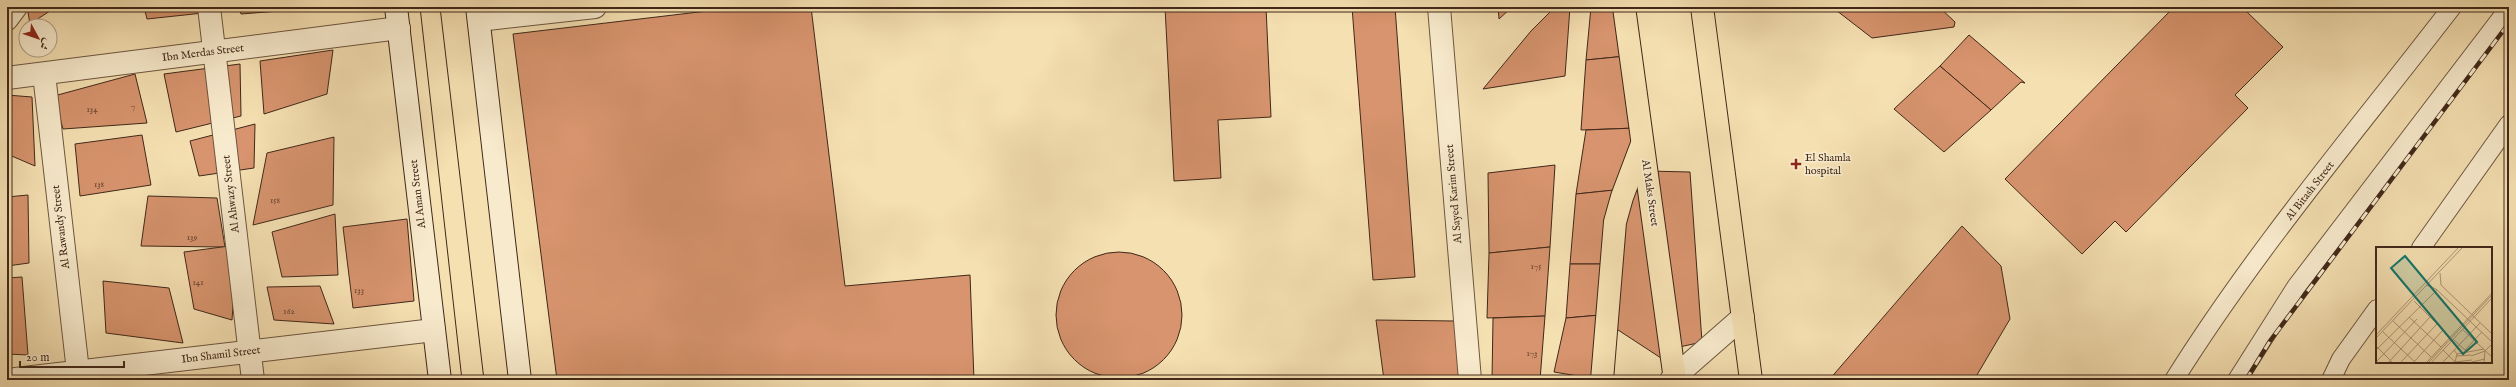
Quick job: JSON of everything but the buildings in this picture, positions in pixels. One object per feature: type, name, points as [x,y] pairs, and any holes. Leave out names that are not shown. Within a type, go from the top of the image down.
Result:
[{"type":"main road","name":"Al Maks Street","points":[[1624,7],[1643,141],[1673,379]]},
{"type":"main road","points":[[1702,7],[1744,317],[1751,380]]},
{"type":"main road","points":[[1602,380],[1615,222],[1622,197],[1643,141]]},
{"type":"street","points":[[7,19],[16,7]]},
{"type":"street","name":"Al Ahwazy Street","points":[[209,7],[253,380]]},
{"type":"street","name":"Al Aman Street","points":[[396,7],[440,380]]},
{"type":"street","points":[[520,380],[478,13],[595,7]]},
{"type":"street","name":"Al Sayed Karim Street","points":[[1439,7],[1470,380]]},
{"type":"street","name":"Ibn Merdas Street","points":[[7,78],[399,28]]},
{"type":"street","name":"Al Rawandy Street","points":[[44,74],[78,376]]},
{"type":"street","points":[[1673,379],[1744,317]]},
{"type":"street","name":"Ibn Shamil Street","points":[[7,380],[78,376],[250,352],[434,330]]},
{"type":"lane","name":"Al Bitash Street","points":[[2174,380],[2201,337],[2260,256],[2452,7]]},
{"type":"lane","points":[[2237,380],[2296,287],[2509,8]]},
{"type":"lane","points":[[2422,247],[2509,124]]},
{"type":"lane","points":[[2331,380],[2341,359],[2376,310]]},
{"type":"tram line","points":[[420,7],[462,380]]},
{"type":"tram line","points":[[440,7],[484,380]]},
{"type":"railway","points":[[2246,380],[2270,341],[2509,23]]},
{"type":"place","name":"El Shamla hospital","points":[[1796,164]]}]
